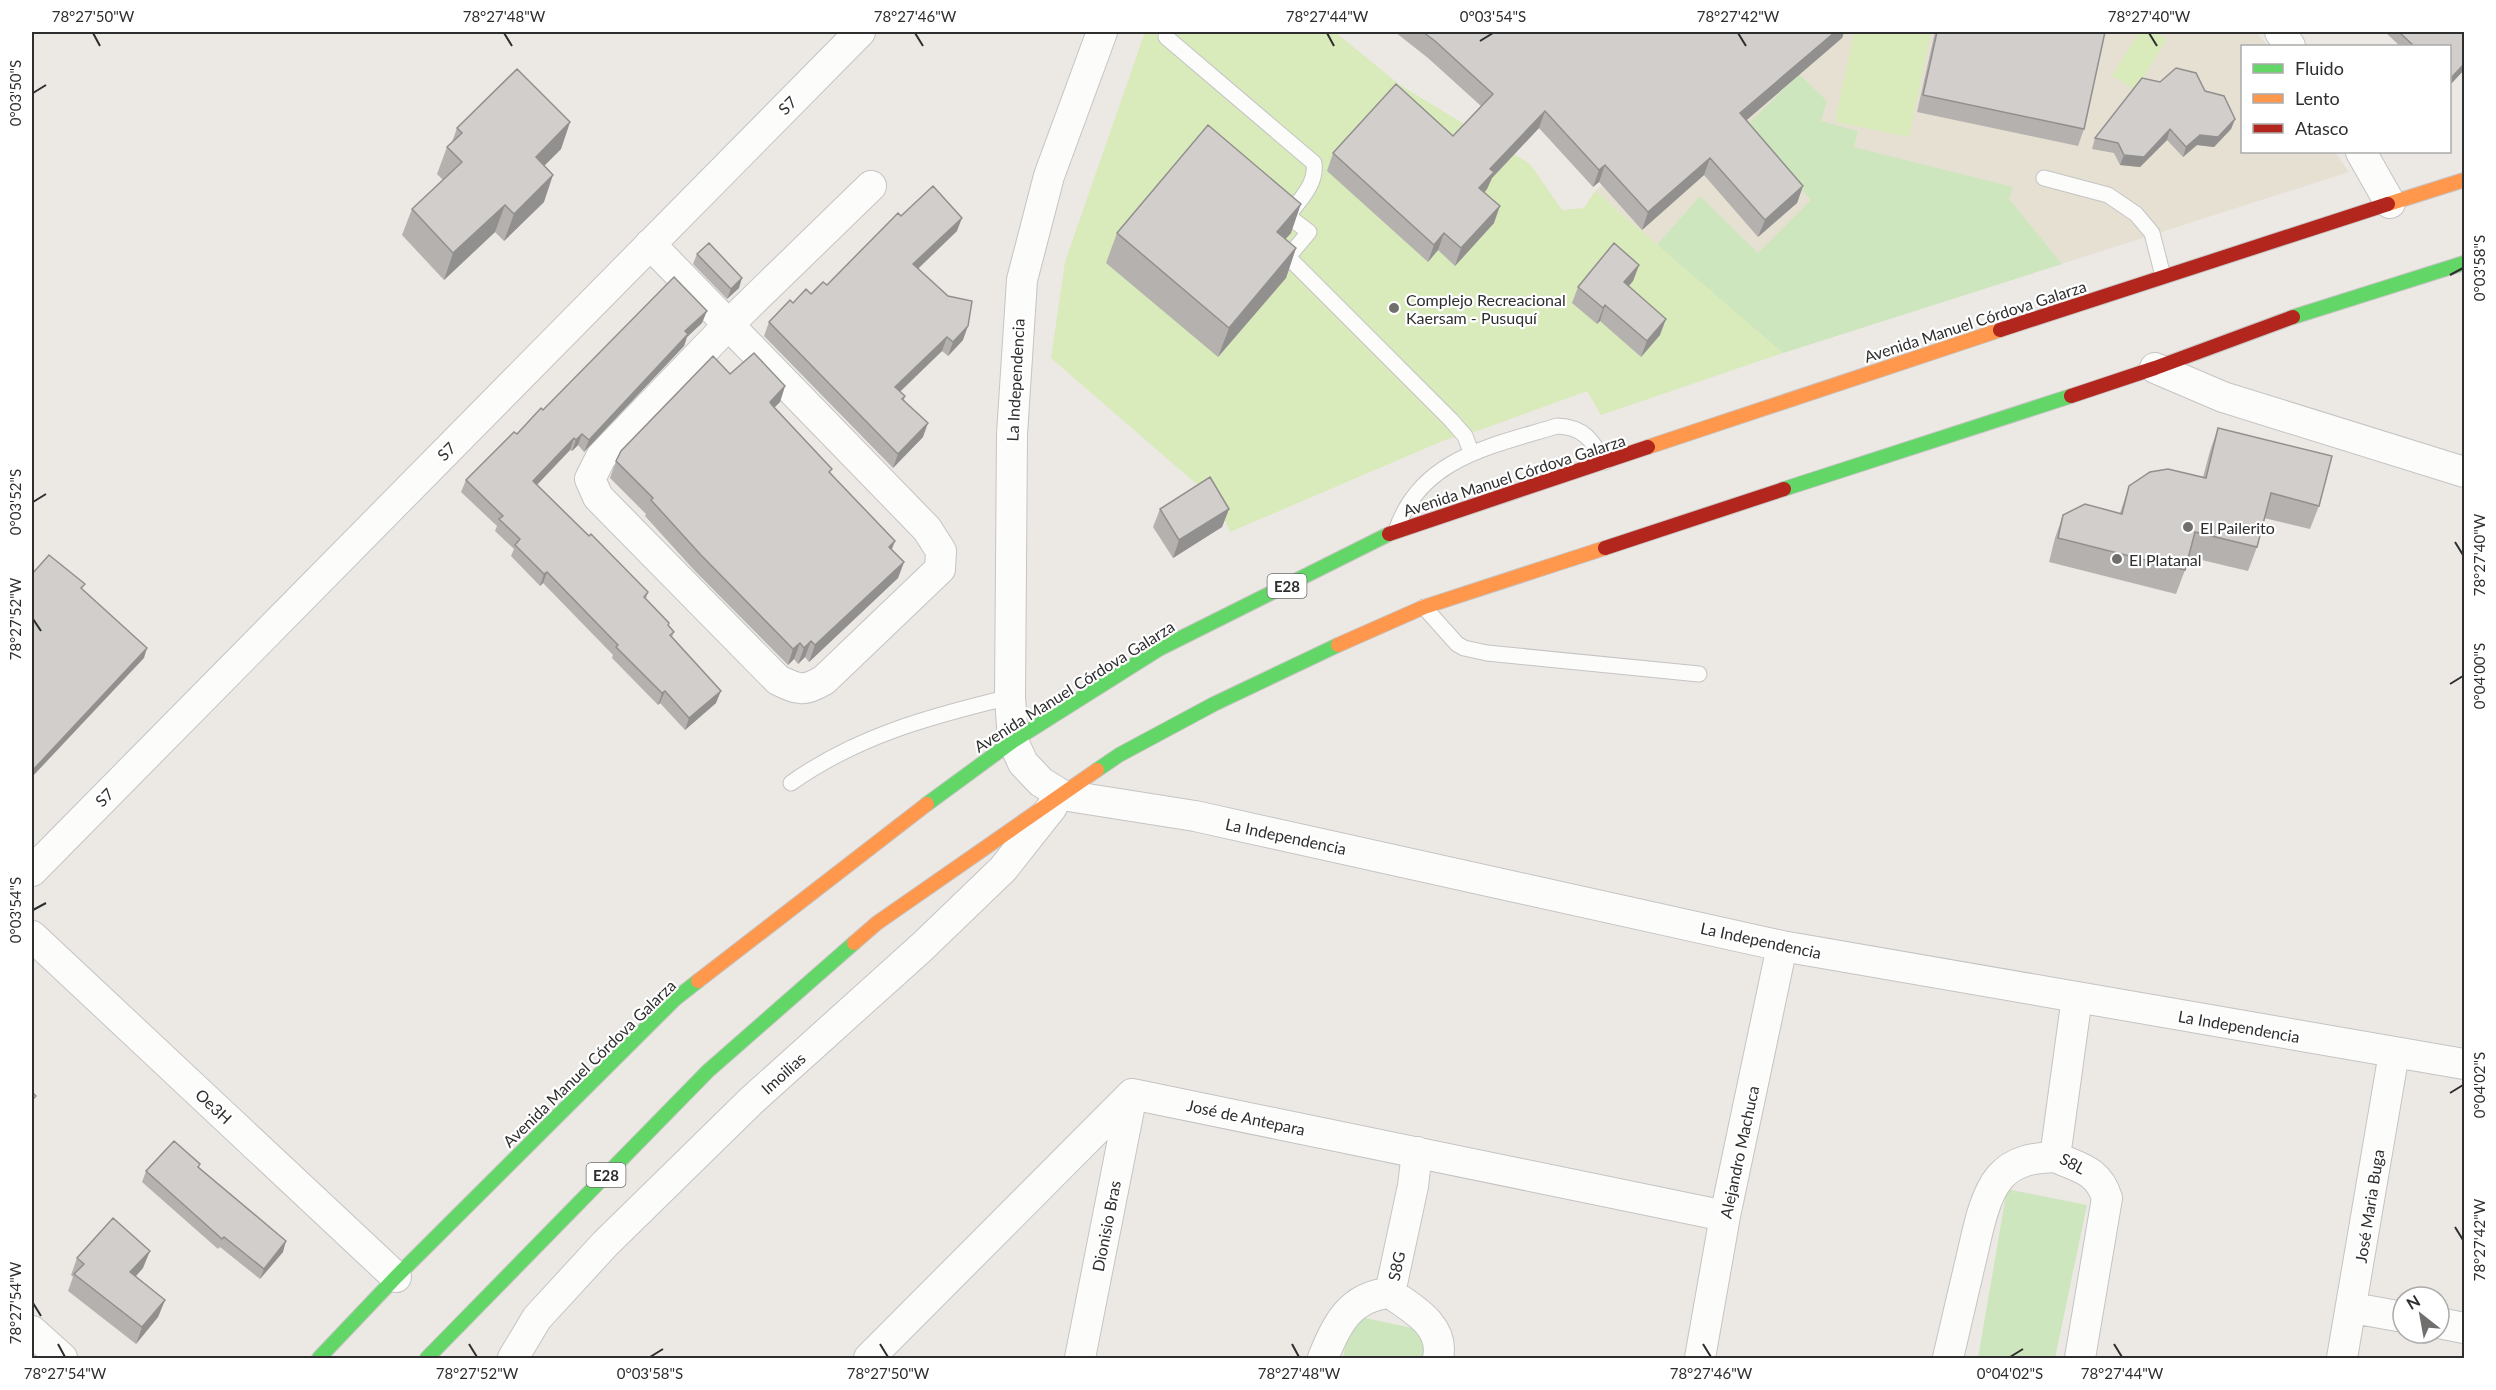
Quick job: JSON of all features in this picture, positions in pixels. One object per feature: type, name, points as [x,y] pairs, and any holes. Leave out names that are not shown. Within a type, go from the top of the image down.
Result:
[{"type":"main road","name":"Avenida Manuel Córdova Galarza","points":[[319,1359],[396,1277],[675,999],[971,770],[1160,649],[1396,531],[2163,276],[2464,180]]},
{"type":"main road","name":"E28","points":[[427,1359],[708,1071],[790,997],[877,923],[1119,755],[1290,666],[1424,607],[2155,368],[2307,312],[2464,263]]},
{"type":"street","name":"S7","points":[[35,862],[860,32]]},
{"type":"street","name":"La Independencia","points":[[1013,741],[1010,697],[1012,434],[1022,279],[1049,176],[1102,32]]},
{"type":"street","points":[[2280,32],[2289,45]]},
{"type":"street","points":[[2362,153],[2390,203]]},
{"type":"street","points":[[650,244],[680,278],[729,324],[927,529],[941,551],[940,569],[824,680],[809,689],[795,688],[778,680],[598,497],[590,479],[601,458],[729,324],[871,186]]},
{"type":"street","points":[[2155,368],[2223,398],[2464,472]]},
{"type":"street","points":[[1013,741],[1023,763],[1041,782],[1062,795]]},
{"type":"street","name":"La Independencia","points":[[1062,795],[1195,816],[1782,946],[2464,1064]]},
{"type":"street","name":"Imoilias","points":[[513,1359],[537,1318],[605,1244],[751,1101],[922,947],[1003,869],[1062,795]]},
{"type":"street","name":"Oe3H","points":[[32,936],[396,1277]]},
{"type":"street","name":"Alejandro Machuca","points":[[1700,1359],[1725,1216],[1782,946]]},
{"type":"street","name":"S8L","points":[[2077,997],[2055,1157],[2093,1173],[2102,1184],[2107,1198],[2080,1359]]},
{"type":"street","name":"José Maria Buga","points":[[2342,1359],[2353,1308],[2394,1053]]},
{"type":"street","points":[[869,1359],[1132,1094]]},
{"type":"street","name":"José de Antepara","points":[[1132,1094],[1725,1216]]},
{"type":"street","name":"Dionisio Bras","points":[[1080,1359],[1132,1094]]},
{"type":"street","name":"S8G","points":[[1417,1152],[1413,1186],[1390,1293],[1424,1317],[1435,1331],[1440,1348],[1438,1359]]},
{"type":"street","points":[[1948,1359],[1978,1230],[1991,1190],[2001,1176],[2016,1163],[2035,1158],[2055,1157]]},
{"type":"street","points":[[1323,1359],[1342,1317],[1377,1294],[1390,1293]]},
{"type":"street","points":[[2353,1308],[2391,1315]]},
{"type":"street","points":[[32,1331],[62,1359]]},
{"type":"lane","points":[[1166,37],[1314,163],[1316,174],[1311,185],[1288,216],[1309,232],[1288,257],[1465,436],[1471,452]]},
{"type":"lane","points":[[2044,178],[2108,195],[2136,214],[2152,233],[2163,276]]},
{"type":"lane","points":[[1396,531],[1402,511],[1416,494],[1434,476],[1471,452],[1557,426],[1568,427],[1585,434],[1605,462]]},
{"type":"lane","points":[[1424,607],[1457,645],[1464,648],[1488,653],[1699,674]]},
{"type":"lane","points":[[791,783],[839,752],[893,728],[931,716],[1010,697]]},
{"type":"shaded area","points":[[1778,32],[2256,32],[2267,45],[2241,45],[2241,153],[2336,153],[2349,172],[1783,353],[1595,191]]},
{"type":"green space","name":"Complejo Recreacional Kaersam - Pusuquí","points":[[1145,32],[1335,32],[1400,85],[1530,164],[1562,210],[1584,208],[1595,191],[1783,353],[1601,415],[1587,391],[1480,430],[1445,440],[1230,532],[1216,501],[1051,358],[1065,262]]},
{"type":"green space","points":[[1854,32],[1931,32],[1909,137],[1835,122]]},
{"type":"green space","points":[[2139,32],[2154,32],[2167,39],[2136,90],[2112,76]]},
{"type":"green space","points":[[1799,74],[1827,101],[1821,121],[1858,131],[1854,147],[2013,187],[2009,199],[2062,264],[1783,353],[1657,245],[1700,196],[1758,253],[1811,200],[1742,130]]},
{"type":"green space","points":[[2007,1189],[2087,1205],[2055,1358],[1978,1358]]},
{"type":"green space","points":[[1351,1315],[1431,1332],[1426,1358],[1343,1358]]},
{"type":"building","points":[[1423,32],[1835,32],[1740,113],[1803,186],[1765,220],[1710,158],[1648,212],[1605,165],[1599,170],[1545,111],[1490,169],[1494,172],[1479,188],[1500,206],[1461,248],[1444,233],[1434,245],[1333,153],[1396,84],[1453,136],[1493,94]]},
{"type":"building","points":[[1937,32],[2105,32],[2084,129],[1923,95]]},
{"type":"building","points":[[2399,32],[2464,32],[2464,64],[2451,78],[2451,45],[2413,45]]},
{"type":"building","points":[[2176,68],[2196,73],[2205,91],[2224,96],[2235,119],[2218,137],[2200,135],[2186,147],[2170,129],[2144,157],[2124,155],[2118,143],[2095,138],[2142,78],[2160,82]]},
{"type":"building","points":[[517,69],[570,122],[536,157],[553,175],[514,214],[505,205],[453,253],[412,209],[462,162],[447,147],[462,133],[457,128]]},
{"type":"building","points":[[1208,125],[1301,204],[1277,232],[1296,248],[1229,328],[1117,233]]},
{"type":"building","points":[[933,186],[962,218],[913,264],[948,296],[972,301],[968,326],[953,342],[947,337],[895,387],[905,396],[902,399],[928,423],[898,454],[769,322],[790,300],[793,303],[806,289],[811,294],[823,282],[827,285],[898,213],[901,216]]},
{"type":"building","points":[[709,243],[742,278],[731,289],[697,254]]},
{"type":"building","points":[[1614,243],[1639,265],[1624,282],[1666,319],[1647,341],[1605,305],[1603,308],[1578,287]]},
{"type":"building","points":[[674,277],[707,311],[685,331],[688,334],[589,440],[582,434],[576,440],[574,438],[533,481],[589,536],[591,534],[648,592],[644,597],[669,623],[668,625],[674,632],[670,635],[721,691],[689,718],[665,691],[662,693],[616,647],[618,645],[547,572],[544,574],[515,545],[520,539],[499,519],[503,516],[466,480],[514,432],[517,434],[541,408],[543,410]]},
{"type":"building","points":[[754,353],[785,386],[770,402],[772,405],[832,469],[829,472],[895,541],[889,547],[904,562],[815,645],[811,641],[804,648],[800,643],[793,649],[700,554],[651,500],[653,498],[616,461],[621,451],[713,356],[730,374]]},
{"type":"building","points":[[2218,428],[2332,456],[2319,506],[2271,493],[2257,547],[2195,532],[2185,570],[2058,538],[2063,515],[2085,504],[2122,514],[2129,486],[2150,472],[2168,469],[2206,478]]},
{"type":"building","points":[[1210,477],[1229,509],[1179,540],[1160,509]]},
{"type":"building","points":[[49,555],[85,584],[81,588],[147,648],[32,771],[32,574]]},
{"type":"building","points":[[174,1141],[200,1164],[198,1167],[286,1241],[264,1269],[224,1237],[222,1239],[146,1171]]},
{"type":"building","points":[[113,1218],[150,1251],[130,1272],[165,1300],[142,1327],[74,1274],[84,1264],[77,1258]]},
{"type":"traffic: fast","points":[[2293,317],[2464,263]]},
{"type":"traffic: fast","points":[[1784,489],[2071,396]]},
{"type":"traffic: fast","points":[[927,804],[1013,741],[1159,649],[1389,534]]},
{"type":"traffic: fast","points":[[1097,770],[1119,755],[1214,704],[1338,645]]},
{"type":"traffic: fast","points":[[427,1358],[708,1071],[854,943]]},
{"type":"traffic: fast","points":[[319,1358],[396,1277],[675,999],[698,981]]},
{"type":"traffic: slow","points":[[2388,204],[2464,180]]},
{"type":"traffic: slow","points":[[1648,447],[2000,330]]},
{"type":"traffic: slow","points":[[1338,645],[1424,607],[1605,548]]},
{"type":"traffic: slow","points":[[854,943],[877,923],[1097,770]]},
{"type":"traffic: slow","points":[[698,981],[927,804]]},
{"type":"traffic: jam","points":[[2000,330],[2388,204]]},
{"type":"traffic: jam","points":[[2071,396],[2293,317]]},
{"type":"traffic: jam","points":[[1389,534],[1648,447]]},
{"type":"traffic: jam","points":[[1605,548],[1784,489]]},
{"type":"place","name":"Complejo Recreacional Kaersam - Pusuquí","points":[[1394,308]]},
{"type":"place","name":"El Pailerito","points":[[2188,527]]},
{"type":"place","name":"El Platanal","points":[[2117,559]]}]
